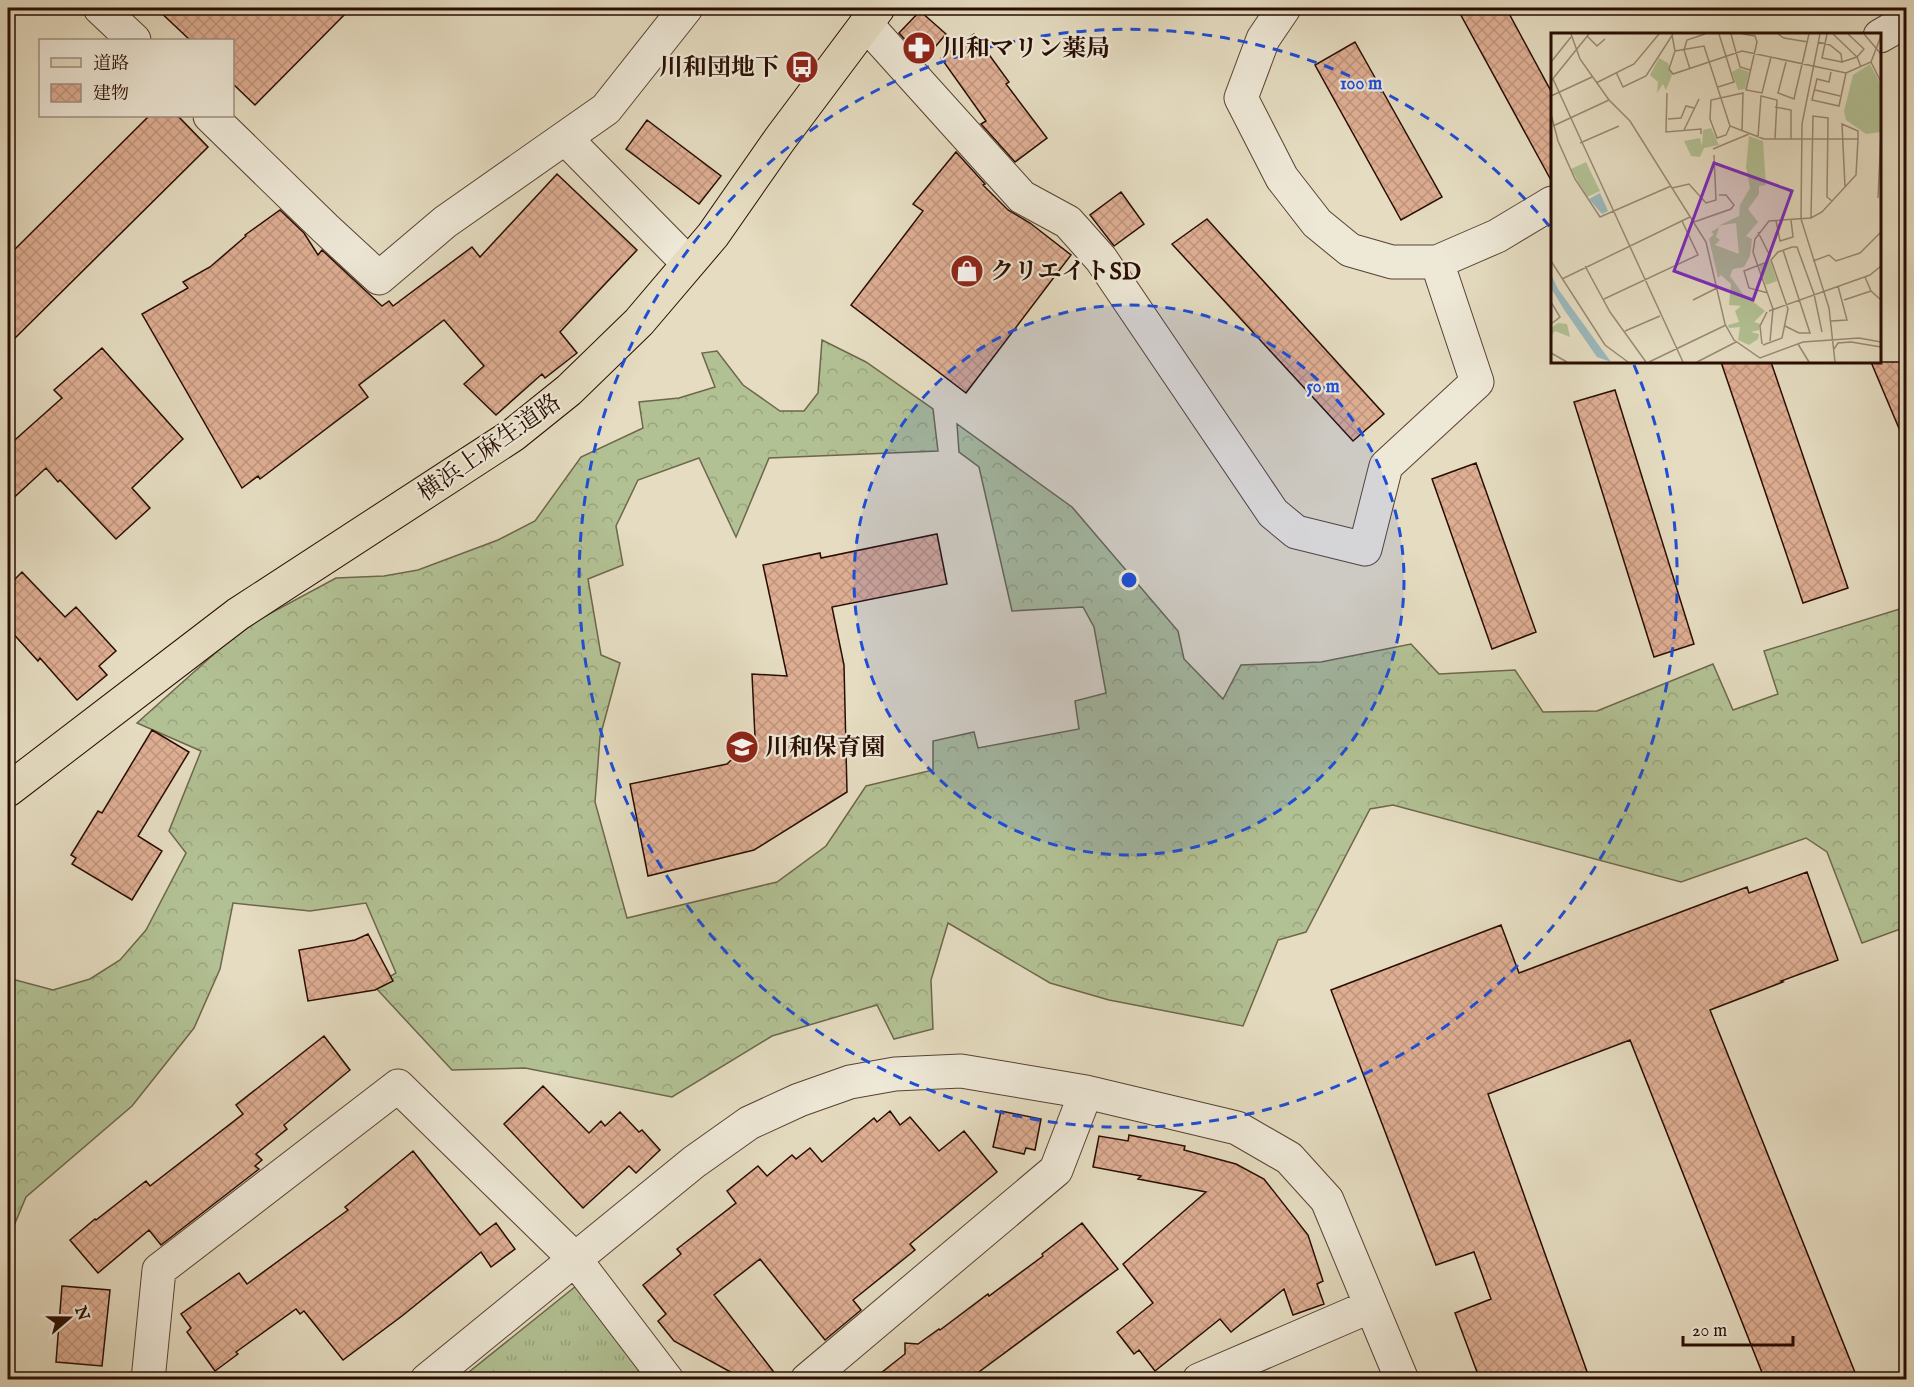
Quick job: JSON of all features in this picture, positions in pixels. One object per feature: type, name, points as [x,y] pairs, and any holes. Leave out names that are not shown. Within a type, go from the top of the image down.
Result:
[{"type":"main road","name":"横浜上麻生道路","points":[[8,790],[238,614],[513,435],[569,390],[639,322],[713,235],[780,139],[872,16]]},
{"type":"street","points":[[100,8],[133,39]]},
{"type":"street","points":[[211,117],[379,278],[445,222],[606,109],[687,8]]},
{"type":"street","points":[[1284,8],[1263,39],[1241,98],[1281,178],[1317,224],[1350,250],[1392,262],[1437,262],[1497,236],[1551,204]]},
{"type":"street","points":[[872,16],[1022,197],[1068,222],[1101,259],[1273,513],[1296,532],[1365,549],[1386,466],[1477,382],[1437,262]]},
{"type":"street","points":[[1881,35],[1906,21]]},
{"type":"street","points":[[565,138],[688,263]]},
{"type":"street","points":[[427,1380],[694,1162],[749,1123],[799,1100],[850,1082],[896,1074],[961,1071],[1086,1092],[1237,1128],[1289,1158],[1327,1200],[1402,1380]]},
{"type":"street","points":[[148,1380],[159,1270],[398,1086],[574,1258],[667,1380]]},
{"type":"street","points":[[807,1380],[1056,1170],[1086,1092]]},
{"type":"street","points":[[1199,1380],[1371,1306]]},
{"type":"green space","points":[[822,340],[866,362],[933,409],[938,451],[769,458],[736,537],[699,458],[638,480],[616,526],[623,565],[588,579],[601,655],[620,663],[600,737],[595,802],[627,918],[777,882],[826,846],[866,786],[933,770],[933,741],[974,732],[978,748],[1079,729],[1075,701],[1106,693],[1094,627],[1083,607],[1012,611],[979,467],[959,452],[957,424],[1072,507],[1178,631],[1184,659],[1223,699],[1241,665],[1321,662],[1411,644],[1439,674],[1515,670],[1543,712],[1597,711],[1713,664],[1733,710],[1778,694],[1764,651],[1906,607],[1906,927],[1862,943],[1827,852],[1806,838],[1681,882],[1393,805],[1370,809],[1306,932],[1278,940],[1243,1026],[1109,1000],[1050,983],[948,923],[931,980],[933,1029],[894,1039],[877,1005],[772,1036],[672,1097],[525,1068],[452,1070],[374,986],[396,973],[366,903],[310,911],[233,903],[220,969],[194,1028],[132,1106],[26,1197],[8,1240],[8,978],[53,990],[90,979],[120,960],[146,930],[186,853],[169,831],[201,751],[137,723],[243,628],[336,578],[384,576],[418,570],[498,540],[535,521],[581,457],[643,428],[639,402],[679,398],[715,387],[702,353],[717,351],[743,385],[780,411],[804,411],[818,393]]},
{"type":"green space","points":[[576,1286],[649,1380],[459,1380]]},
{"type":"building","points":[[156,8],[351,8],[255,105],[234,85],[234,39],[189,39]]},
{"type":"building","points":[[1457,8],[1506,8],[1551,91],[1551,180]]},
{"type":"building","points":[[920,11],[946,34],[924,60],[899,33]]},
{"type":"building","points":[[974,34],[1009,82],[1006,84],[1047,138],[1015,162],[981,124],[986,121],[941,58]]},
{"type":"building","points":[[1355,42],[1442,197],[1401,220],[1315,65]]},
{"type":"building","points":[[148,117],[179,117],[208,147],[8,345],[8,256]]},
{"type":"building","points":[[647,120],[721,176],[699,204],[626,149]]},
{"type":"building","name":"クリエイトSD","points":[[956,152],[985,184],[983,185],[1008,210],[1030,223],[1071,255],[966,393],[851,305],[923,211],[913,204]]},
{"type":"building","points":[[557,174],[637,250],[560,332],[577,353],[545,378],[542,374],[496,415],[464,384],[484,366],[444,320],[359,385],[368,397],[260,479],[258,476],[242,488],[142,314],[188,288],[183,282],[210,267],[245,235],[280,210],[304,233],[318,255],[322,250],[382,306],[389,301],[393,306],[472,247],[480,257]]},
{"type":"building","points":[[1121,192],[1144,224],[1114,246],[1090,215]]},
{"type":"building","points":[[1207,219],[1384,414],[1353,441],[1172,244]]},
{"type":"building","points":[[102,348],[183,439],[132,488],[150,508],[116,539],[46,468],[8,503],[8,446],[62,398],[54,390]]},
{"type":"building","points":[[1906,362],[1906,445],[1871,363]]},
{"type":"building","points":[[1721,363],[1771,363],[1848,588],[1803,603]]},
{"type":"building","points":[[1615,390],[1694,644],[1654,657],[1574,402]]},
{"type":"building","points":[[1476,463],[1536,632],[1492,649],[1432,479]]},
{"type":"building","points":[[937,534],[947,584],[832,607],[844,665],[847,792],[754,850],[648,876],[630,784],[727,764],[755,737],[752,674],[787,676],[763,565],[820,553],[821,558]]},
{"type":"building","points":[[22,572],[65,617],[76,607],[116,651],[99,666],[107,675],[77,700],[40,658],[38,661],[8,628],[8,586]]},
{"type":"building","points":[[152,730],[189,752],[138,836],[162,851],[132,900],[72,864],[76,858],[71,855],[98,811],[102,813]]},
{"type":"building","points":[[1807,872],[1838,960],[1710,1010],[1858,1380],[1765,1380],[1630,1040],[1488,1094],[1590,1380],[1480,1380],[1455,1313],[1491,1299],[1474,1252],[1436,1265],[1331,990],[1501,925],[1519,973],[1747,887],[1749,893]]},
{"type":"building","points":[[368,934],[393,981],[375,990],[308,1001],[299,950],[355,940]]},
{"type":"building","points":[[324,1036],[350,1070],[284,1125],[287,1129],[256,1154],[262,1160],[255,1166],[259,1169],[161,1245],[149,1230],[98,1273],[70,1240],[146,1181],[150,1186],[243,1114],[236,1105]]},
{"type":"building","points":[[543,1086],[589,1133],[601,1121],[605,1126],[620,1112],[639,1132],[642,1130],[660,1150],[636,1173],[629,1166],[583,1208],[504,1124]]},
{"type":"building","points":[[890,1111],[900,1125],[910,1117],[939,1151],[964,1131],[997,1172],[910,1244],[915,1250],[853,1300],[861,1310],[825,1340],[760,1259],[714,1295],[780,1380],[745,1380],[674,1341],[658,1321],[666,1314],[643,1285],[681,1254],[677,1249],[736,1203],[727,1191],[758,1166],[767,1176],[792,1155],[796,1159],[810,1148],[822,1162],[874,1118],[877,1122]]},
{"type":"building","points":[[1001,1111],[1041,1119],[1035,1150],[1026,1148],[1024,1154],[993,1147]]},
{"type":"building","points":[[1129,1135],[1185,1146],[1184,1150],[1236,1164],[1264,1179],[1308,1235],[1323,1281],[1317,1284],[1324,1304],[1293,1315],[1284,1289],[1231,1332],[1220,1319],[1155,1371],[1139,1350],[1134,1354],[1117,1332],[1153,1303],[1123,1264],[1206,1192],[1138,1179],[1141,1176],[1093,1167],[1099,1136],[1128,1141]]},
{"type":"building","points":[[413,1151],[480,1235],[496,1223],[515,1249],[491,1267],[481,1252],[343,1360],[304,1311],[300,1314],[296,1309],[236,1352],[238,1354],[215,1371],[187,1332],[191,1328],[181,1314],[239,1273],[247,1284],[348,1210],[345,1207]]},
{"type":"building","points":[[1082,1223],[1118,1269],[968,1380],[872,1380],[905,1354],[905,1343],[918,1344],[940,1330],[1043,1256],[1042,1254]]},
{"type":"building","points":[[62,1286],[110,1290],[102,1366],[56,1362]]},
{"type":"place","name":"川和マリン薬局","points":[[919,48]]},
{"type":"place","name":"川和団地下","points":[[802,67]]},
{"type":"place","name":"クリエイトSD","points":[[967,271]]},
{"type":"place","name":"川和保育園","points":[[742,747]]}]
